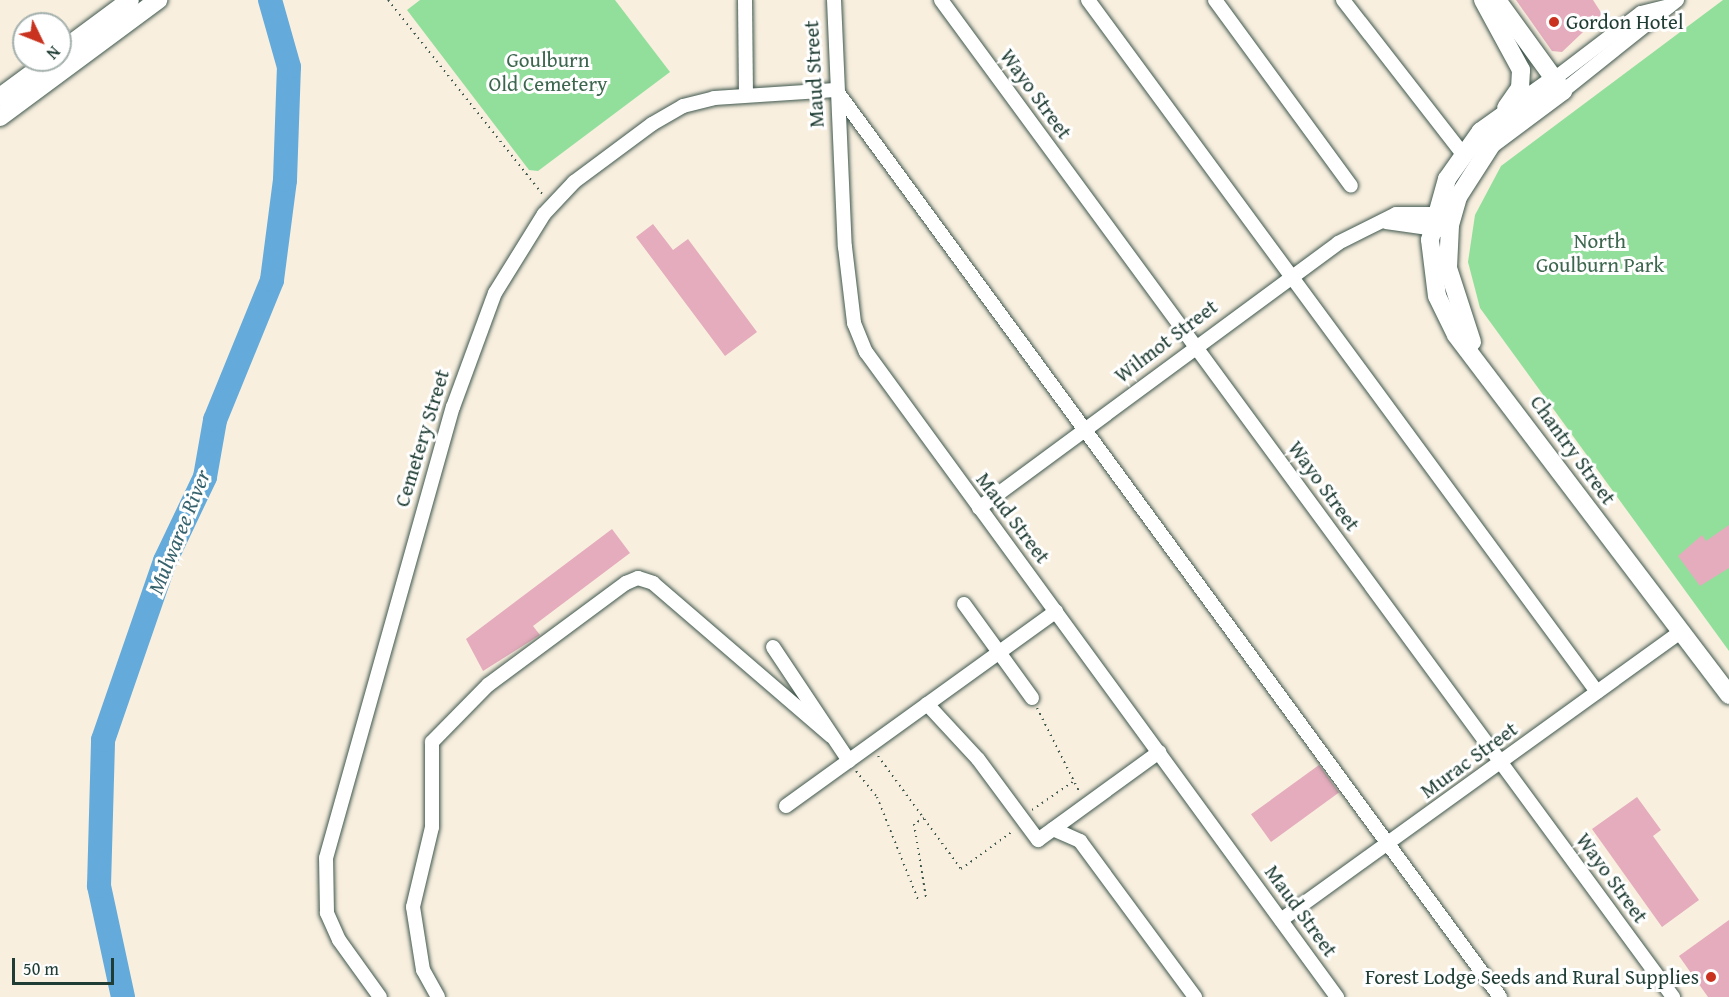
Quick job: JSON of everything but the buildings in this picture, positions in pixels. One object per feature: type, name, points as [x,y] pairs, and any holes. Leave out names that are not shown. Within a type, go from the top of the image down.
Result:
[{"type":"main road","points":[[72,43],[130,0]]},
{"type":"main road","points":[[0,117],[158,0]]},
{"type":"main road","points":[[1442,222],[1462,153],[1516,97],[1521,80],[1518,59],[1491,5]]},
{"type":"main road","points":[[1491,5],[1554,88]]},
{"type":"main road","points":[[0,97],[34,72]]},
{"type":"main road","points":[[1492,122],[1554,88]]},
{"type":"main road","points":[[1442,222],[1484,153],[1554,88]]},
{"type":"main road","name":"Chantry Street","points":[[1442,222],[1430,267],[1437,296],[1456,335],[1482,363],[1729,696]]},
{"type":"street","points":[[745,0],[746,93]]},
{"type":"street","name":"Maud Street","points":[[834,0],[836,90],[846,258],[858,334],[878,371],[1337,997]]},
{"type":"street","name":"Wayo Street","points":[[941,0],[1673,997]]},
{"type":"street","points":[[1088,0],[1597,693]]},
{"type":"street","points":[[1215,0],[1351,186]]},
{"type":"street","points":[[1343,0],[1462,153]]},
{"type":"street","points":[[1554,88],[1641,13],[1670,2]]},
{"type":"street","points":[[836,90],[1083,431],[1389,843],[1500,997]]},
{"type":"street","name":"Cemetery Street","points":[[380,997],[339,940],[327,913],[326,858],[472,345],[516,252],[574,182],[683,106],[746,93],[836,90]]},
{"type":"street","name":"Wilmot Street","points":[[979,508],[1346,238],[1386,222],[1442,222]]},
{"type":"street","points":[[438,997],[423,970],[413,908],[432,827],[432,742],[488,685],[626,584],[638,578],[653,583],[831,736]]},
{"type":"street","points":[[964,604],[1032,698]]},
{"type":"street","points":[[786,806],[1056,611]]},
{"type":"street","name":"Murac Street","points":[[1281,920],[1680,632]]},
{"type":"street","points":[[773,647],[849,761]]},
{"type":"street","points":[[927,704],[978,759],[1038,840],[1159,752]]},
{"type":"street","points":[[1053,829],[1080,841],[1195,997]]},
{"type":"path","points":[[388,0],[544,196]]},
{"type":"path","points":[[1032,698],[1080,793]]},
{"type":"path","points":[[871,761],[878,756],[961,869],[1018,828]]},
{"type":"path","points":[[864,766],[857,772],[877,797],[919,902]]},
{"type":"path","points":[[1028,813],[1074,781]]},
{"type":"path","points":[[924,818],[914,824],[926,897]]},
{"type":"green space","name":"Goulburn Old Cemetery","points":[[420,0],[615,0],[670,72],[538,171],[529,170],[407,10]]},
{"type":"green space","name":"North Goulburn Park","points":[[1723,0],[1729,0],[1729,651],[1480,308],[1468,262],[1475,215],[1501,166]]},
{"type":"waterway","name":"Mulwaree River","points":[[123,997],[99,886],[103,740],[165,561],[205,477],[215,420],[272,280],[285,180],[289,67],[270,0]]},
{"type":"place","name":"Gordon Hotel","points":[[1554,22]]},
{"type":"place","name":"Forest Lodge Seeds and Rural Supplies","points":[[1711,977]]}]
